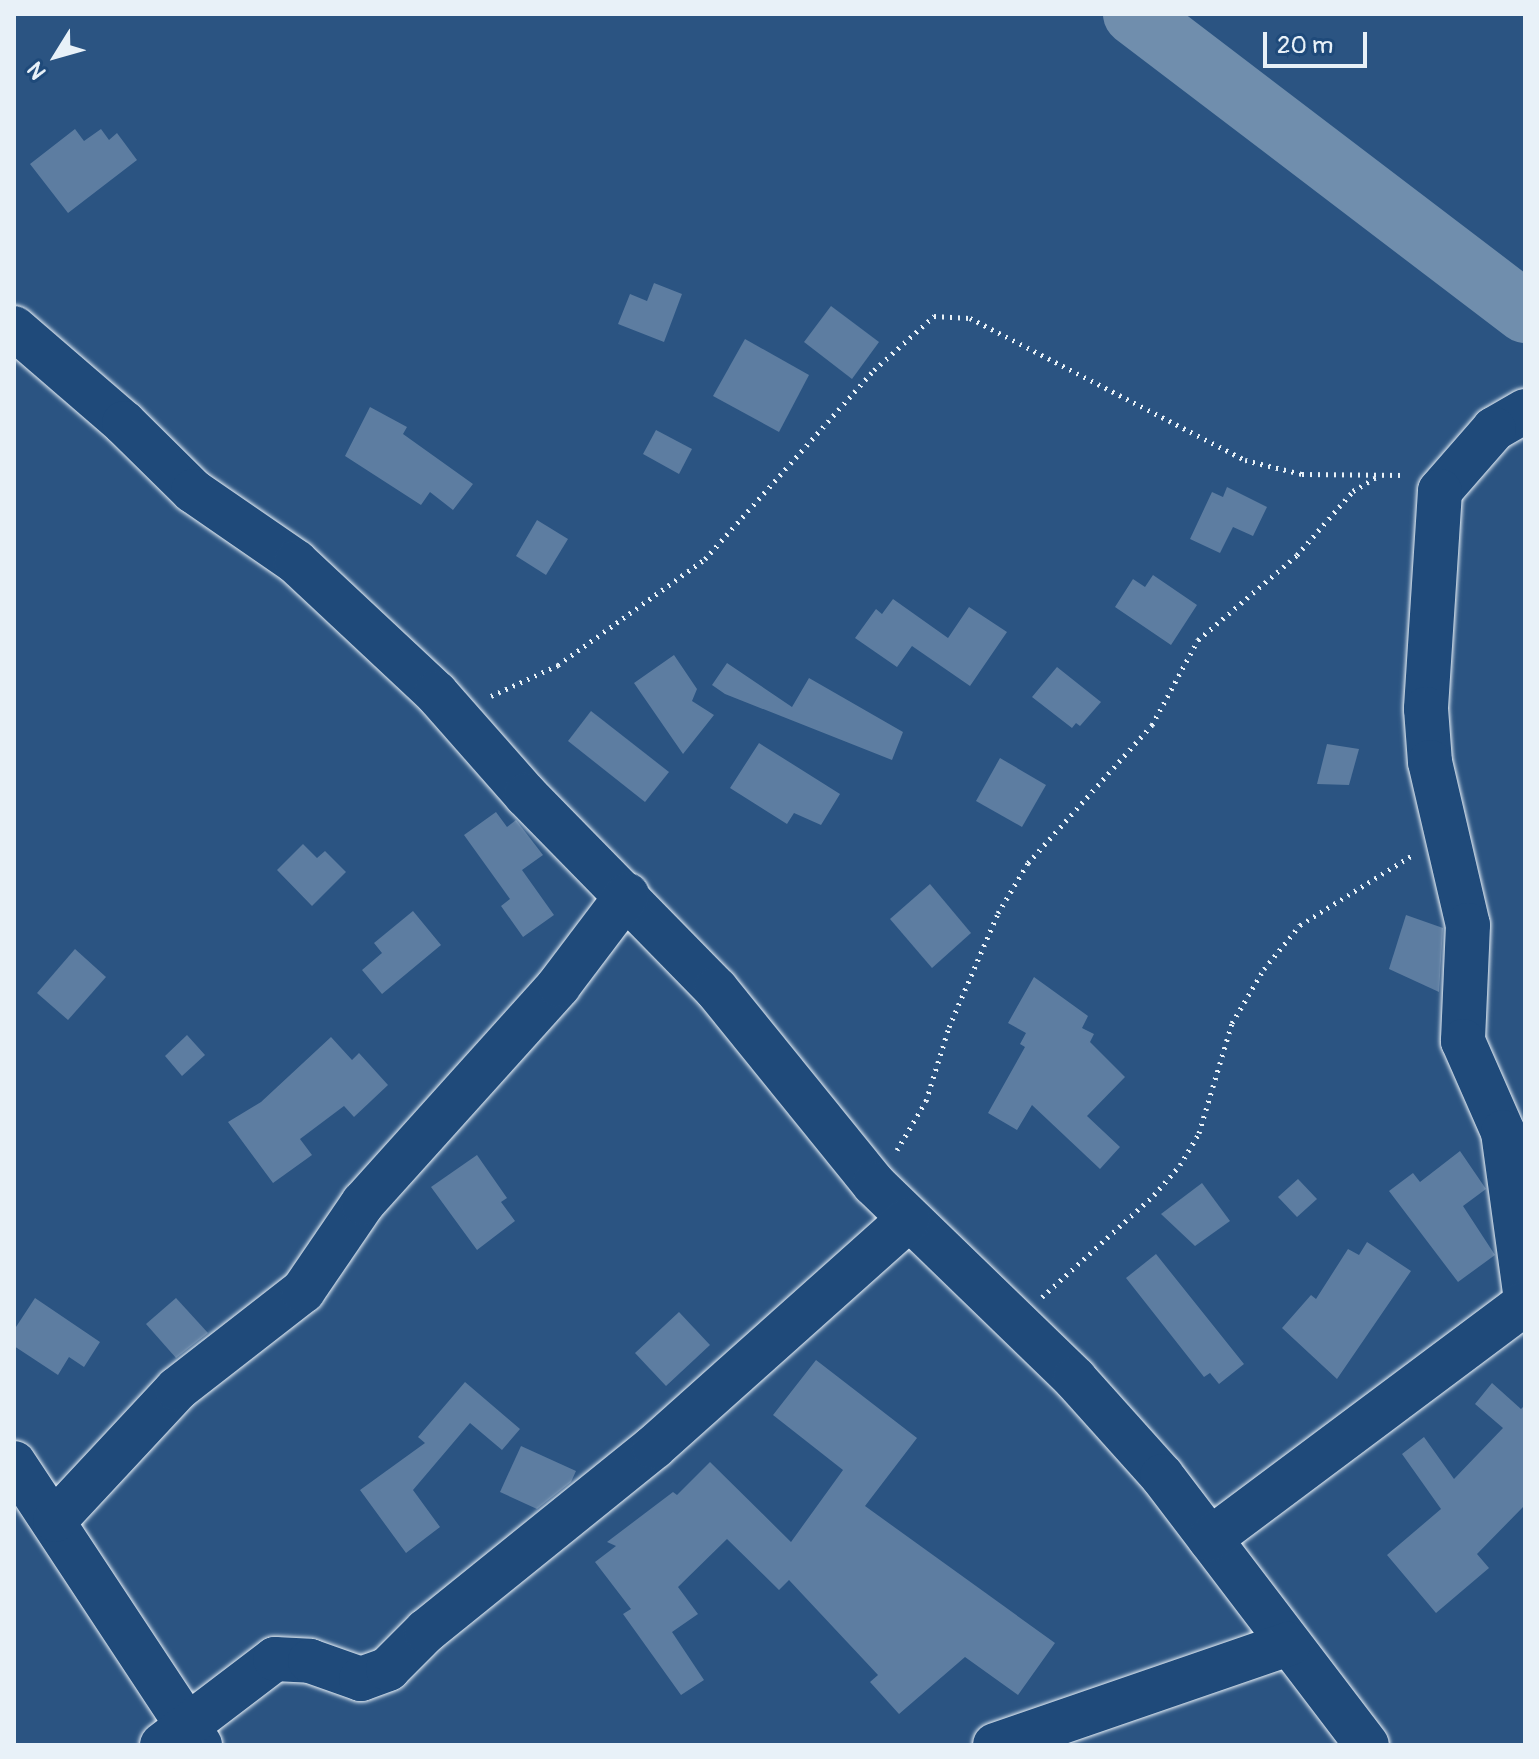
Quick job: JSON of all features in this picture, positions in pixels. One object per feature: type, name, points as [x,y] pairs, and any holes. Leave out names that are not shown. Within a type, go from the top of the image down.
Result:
[{"type":"street","points":[[14,328],[124,423],[193,491],[296,562],[454,714],[526,795],[627,895],[716,989],[874,1184],[1113,1422],[1210,1539],[1367,1745]]},
{"type":"street","points":[[1525,411],[1494,429],[1452,476],[1438,503],[1426,709],[1430,762],[1448,831],[1470,948],[1463,1041],[1503,1132],[1525,1293]]},
{"type":"street","points":[[55,1520],[177,1389],[303,1291],[363,1203],[559,985],[627,895]]},
{"type":"street","points":[[14,1463],[55,1520],[184,1738],[275,1659],[310,1661],[361,1679],[388,1669],[426,1631],[654,1447],[908,1220]]},
{"type":"street","points":[[1210,1539],[1525,1303]]},
{"type":"street","points":[[995,1745],[1289,1644]]},
{"type":"path","points":[[454,714],[558,665],[688,573],[874,370],[934,316],[970,318],[1245,460],[1302,474],[1452,476]]},
{"type":"path","points":[[874,1184],[926,1101],[949,1027],[998,913],[1028,863],[1152,725],[1198,640],[1297,555],[1353,491],[1379,475]]},
{"type":"path","points":[[1015,1322],[1154,1195],[1180,1165],[1199,1133],[1232,1023],[1264,969],[1300,925],[1448,831]]},
{"type":"building","points":[[75,129],[84,141],[101,129],[109,140],[117,133],[137,160],[68,213],[30,164]]},
{"type":"building","points":[[654,283],[682,294],[664,342],[618,324],[630,294],[647,301]]},
{"type":"building","points":[[831,306],[879,342],[852,379],[804,342]]},
{"type":"building","points":[[745,339],[809,375],[779,432],[713,396]]},
{"type":"building","points":[[370,407],[407,427],[403,434],[473,484],[453,510],[430,492],[421,505],[345,456]]},
{"type":"building","points":[[656,430],[692,449],[679,474],[643,454]]},
{"type":"building","points":[[1227,487],[1267,507],[1253,536],[1233,527],[1220,553],[1190,539],[1212,492],[1223,497]]},
{"type":"building","points":[[537,520],[568,539],[546,575],[516,556]]},
{"type":"building","points":[[1153,575],[1197,605],[1171,645],[1115,607],[1133,579],[1145,587]]},
{"type":"building","points":[[893,599],[948,638],[969,607],[1007,632],[970,686],[912,646],[897,667],[855,638],[876,609],[882,614]]},
{"type":"building","points":[[674,655],[697,689],[692,701],[714,715],[683,754],[634,683]]},
{"type":"building","points":[[727,663],[792,707],[809,678],[903,732],[892,760],[725,694],[712,685]]},
{"type":"building","points":[[1057,667],[1101,702],[1080,726],[1076,723],[1072,728],[1032,697]]},
{"type":"building","points":[[591,711],[669,772],[645,802],[568,741]]},
{"type":"building","points":[[759,743],[840,794],[821,825],[794,813],[787,824],[730,788]]},
{"type":"building","points":[[1327,744],[1359,749],[1349,785],[1317,784]]},
{"type":"building","points":[[1000,758],[1046,785],[1022,827],[976,801]]},
{"type":"building","points":[[496,812],[507,827],[516,820],[543,855],[522,870],[554,915],[523,937],[501,906],[510,899],[464,835]]},
{"type":"building","points":[[303,844],[317,858],[325,851],[346,872],[312,906],[277,870]]},
{"type":"building","points":[[930,884],[971,933],[932,968],[890,919]]},
{"type":"building","points":[[413,911],[441,945],[382,994],[362,970],[382,953],[374,943]]},
{"type":"building","points":[[1406,915],[1443,928],[1439,992],[1389,969]]},
{"type":"building","points":[[75,949],[106,977],[68,1020],[37,993]]},
{"type":"building","points":[[1034,977],[1088,1016],[1082,1028],[1094,1034],[1090,1042],[1125,1077],[1087,1116],[1120,1147],[1100,1169],[1032,1105],[1017,1130],[988,1113],[1025,1047],[1020,1044],[1026,1033],[1008,1023]]},
{"type":"building","points":[[187,1035],[205,1055],[182,1076],[165,1056]]},
{"type":"building","points":[[331,1037],[352,1060],[359,1053],[388,1085],[354,1117],[344,1106],[300,1139],[312,1155],[273,1183],[228,1122],[261,1102]]},
{"type":"building","points":[[1460,1151],[1486,1189],[1463,1206],[1495,1255],[1458,1282],[1389,1191],[1413,1173],[1420,1182]]},
{"type":"building","points":[[477,1155],[507,1198],[501,1202],[515,1221],[477,1250],[431,1187]]},
{"type":"building","points":[[1298,1179],[1317,1199],[1297,1217],[1278,1197]]},
{"type":"building","points":[[1202,1183],[1230,1221],[1195,1246],[1161,1214]]},
{"type":"building","points":[[1367,1242],[1411,1271],[1337,1379],[1282,1328],[1311,1295],[1316,1299],[1348,1249],[1359,1255]]},
{"type":"building","points":[[1156,1254],[1244,1364],[1219,1384],[1210,1373],[1204,1377],[1126,1278]]},
{"type":"building","points":[[35,1298],[100,1342],[84,1367],[69,1357],[58,1375],[14,1346],[14,1330]]},
{"type":"building","points":[[176,1298],[208,1333],[176,1358],[146,1324]]},
{"type":"building","points":[[679,1312],[710,1345],[666,1386],[635,1353]]},
{"type":"building","points":[[816,1360],[917,1438],[865,1506],[1055,1643],[1018,1695],[965,1657],[899,1714],[870,1682],[878,1675],[789,1580],[779,1590],[727,1539],[678,1587],[698,1614],[672,1632],[704,1680],[681,1695],[623,1614],[631,1609],[595,1562],[616,1546],[607,1542],[673,1492],[677,1495],[710,1462],[791,1542],[843,1470],[773,1415]]},
{"type":"building","points":[[465,1382],[520,1429],[502,1450],[470,1423],[413,1490],[440,1527],[406,1553],[360,1490],[425,1443],[418,1437]]},
{"type":"building","points":[[1492,1383],[1521,1409],[1525,1405],[1525,1505],[1477,1554],[1489,1568],[1436,1613],[1387,1555],[1441,1509],[1402,1454],[1424,1437],[1454,1479],[1503,1428],[1475,1404]]},
{"type":"building","points":[[521,1446],[576,1471],[571,1482],[537,1509],[500,1492]]},
{"type":"waterway","points":[[1134,14],[1525,312]]}]
